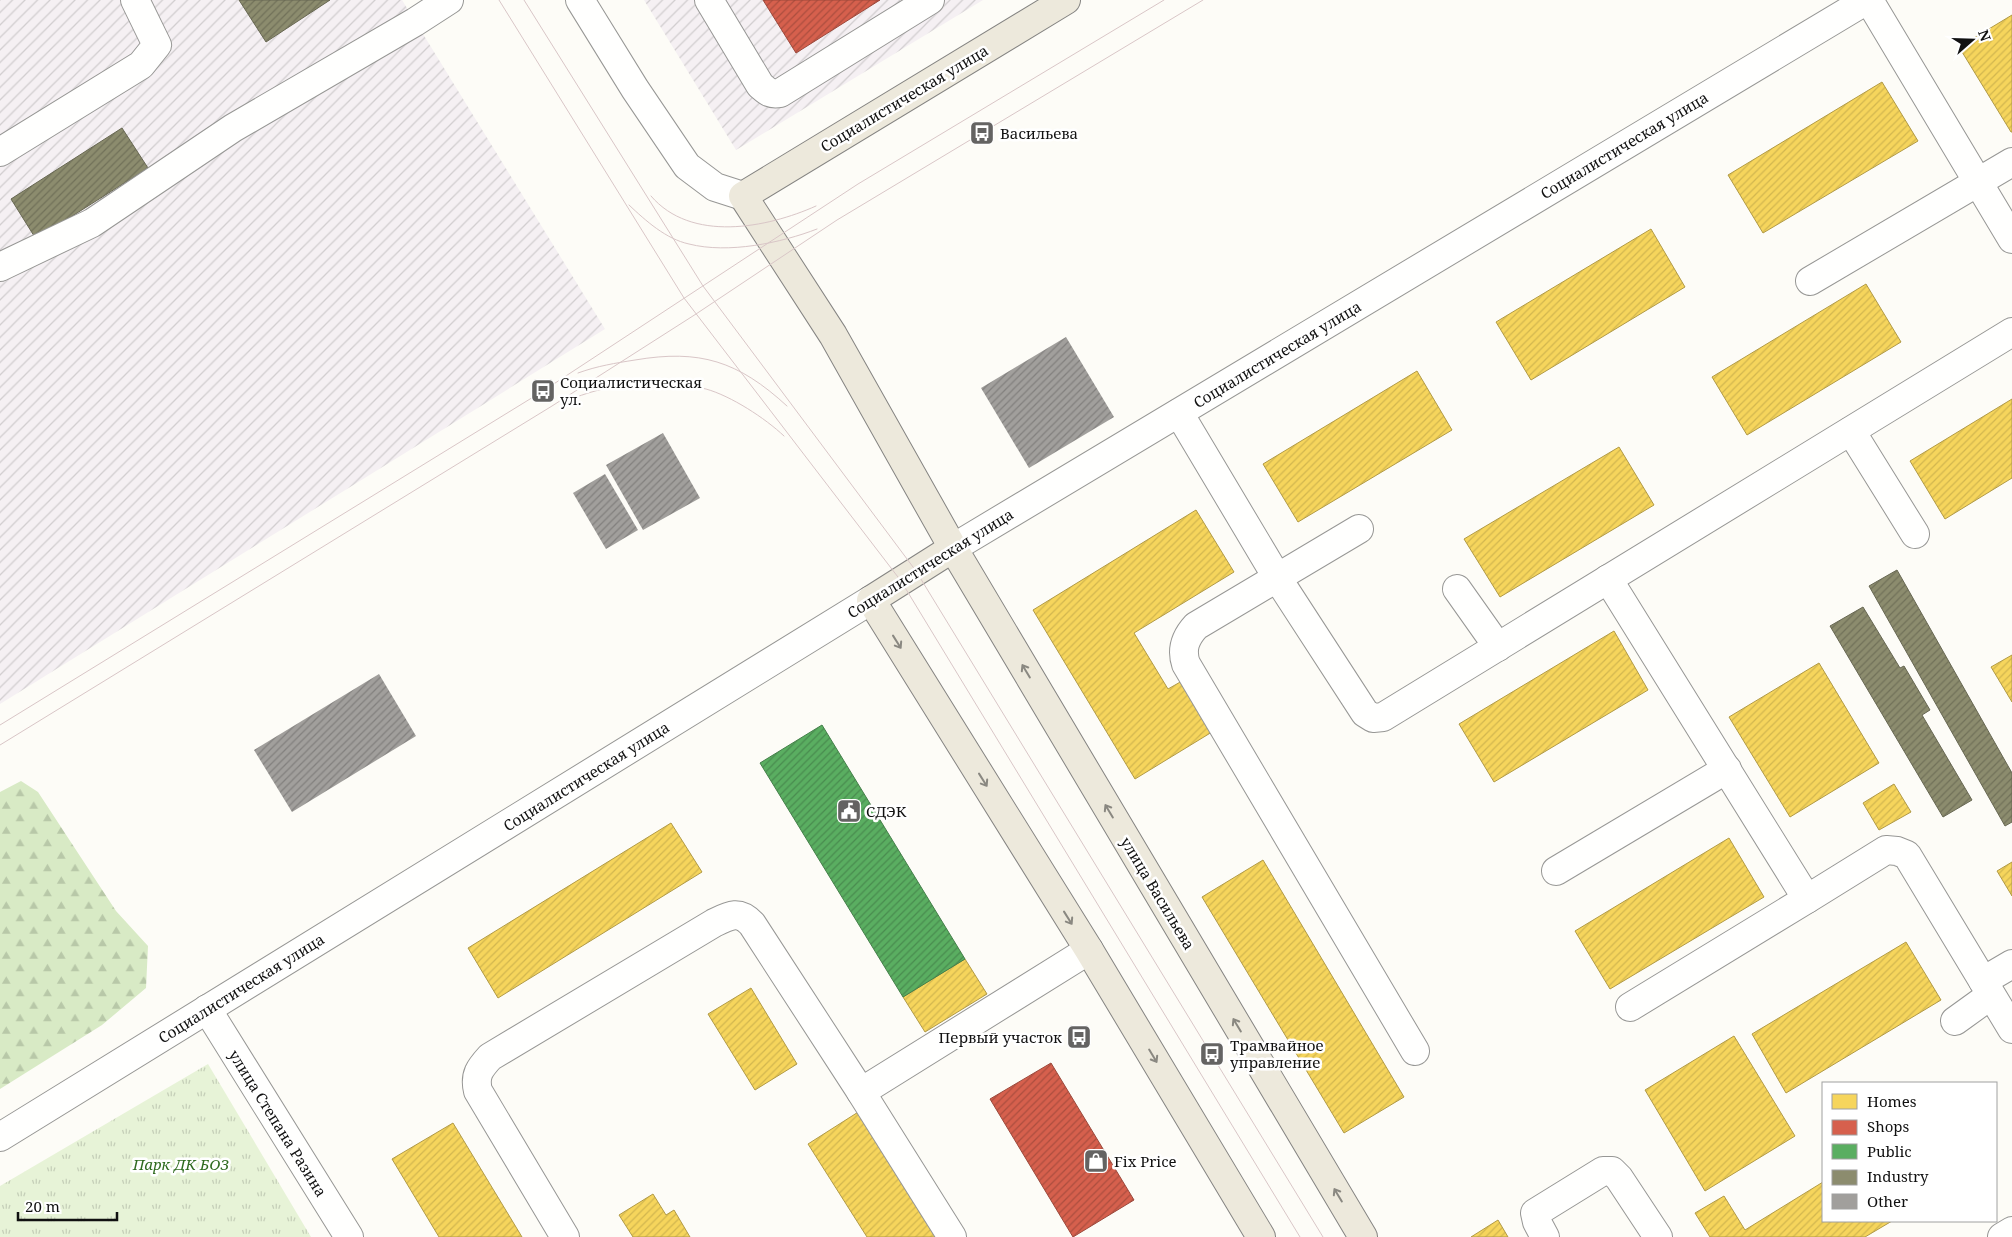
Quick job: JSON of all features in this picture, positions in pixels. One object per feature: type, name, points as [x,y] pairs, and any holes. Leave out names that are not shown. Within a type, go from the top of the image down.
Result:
[{"type":"main road","name":"Социалистическая улица","points":[[742,196],[1066,0]]},
{"type":"main road","name":"улица Васильева","points":[[742,196],[832,335],[953,548],[1363,1237]]},
{"type":"main road","name":"Социалистическая улица","points":[[871,600],[953,548]]},
{"type":"main road","points":[[871,600],[1088,950],[1261,1237]]},
{"type":"street","points":[[0,152],[141,65],[156,45],[135,0]]},
{"type":"street","points":[[0,267],[92,223],[233,128],[415,22],[449,0]]},
{"type":"street","points":[[580,0],[635,89],[687,166],[715,187],[742,196]]},
{"type":"street","points":[[709,0],[760,84],[767,92],[774,94],[780,93],[930,0]]},
{"type":"street","points":[[1868,0],[2012,239]]},
{"type":"street","name":"Социалистическая улица","points":[[953,548],[1868,0]]},
{"type":"street","points":[[1810,281],[2012,162]]},
{"type":"street","points":[[1179,413],[1278,579],[1365,713],[1372,718],[1383,717],[2012,332]]},
{"type":"street","points":[[1851,431],[1915,534]]},
{"type":"street","points":[[1359,529],[1278,579],[1196,626],[1189,634],[1182,653],[1186,664],[1415,1051]]},
{"type":"street","points":[[1608,579],[1807,899]]},
{"type":"street","points":[[1457,589],[1498,647]]},
{"type":"street","name":"Социалистическая улица","points":[[0,1137],[871,600]]},
{"type":"street","points":[[1556,871],[1727,769]]},
{"type":"street","points":[[1630,1007],[1886,850],[1897,851],[1907,855],[2012,1029]]},
{"type":"street","points":[[565,1237],[478,1091],[476,1081],[478,1072],[490,1057],[725,917],[736,914],[745,917],[752,924],[862,1092],[952,1237]]},
{"type":"street","points":[[862,1092],[1088,950]]},
{"type":"street","points":[[1955,1021],[2012,964]]},
{"type":"street","name":"улица Степана Разина","points":[[207,1009],[349,1237]]},
{"type":"street","points":[[1546,1237],[1537,1222],[1535,1213],[1603,1171],[1612,1171],[1619,1178],[1658,1237]]},
{"type":"street","points":[[2002,1237],[2012,1231]]},
{"type":"shaded area","points":[[0,0],[402,0],[605,329],[0,704]]},
{"type":"shaded area","points":[[644,0],[983,0],[736,150]]},
{"type":"green space","points":[[21,781],[38,792],[116,911],[148,946],[146,988],[102,1025],[0,1089],[0,792]]},
{"type":"green space","name":"Парк ДК БОЗ","points":[[208,1064],[311,1237],[0,1237],[0,1186]]},
{"type":"building: Homes","points":[[2012,15],[2012,132],[2011,132],[1959,47]]},
{"type":"building: Homes","points":[[1882,82],[1918,141],[1763,233],[1728,175]]},
{"type":"building: Homes","points":[[1651,229],[1685,287],[1531,380],[1496,322]]},
{"type":"building: Homes","points":[[1866,284],[1901,342],[1747,435],[1712,377]]},
{"type":"building: Homes","points":[[1417,371],[1452,430],[1298,522],[1263,464]]},
{"type":"building: Homes","points":[[2012,399],[2012,478],[1945,519],[1910,461]]},
{"type":"building: Homes","points":[[1619,447],[1654,505],[1500,597],[1464,539]]},
{"type":"building: Homes","points":[[1196,510],[1234,572],[1134,633],[1168,689],[1182,681],[1212,732],[1135,779],[1033,610]]},
{"type":"building: Homes","points":[[1614,631],[1648,690],[1494,782],[1459,724]]},
{"type":"building: Homes","points":[[2012,655],[2012,702],[1991,667]]},
{"type":"building: Homes","points":[[1819,663],[1879,763],[1790,817],[1729,717]]},
{"type":"building: Homes","points":[[1894,784],[1911,812],[1879,830],[1863,803]]},
{"type":"building: Homes","points":[[671,823],[702,872],[498,998],[468,948]]},
{"type":"building: Homes","points":[[1729,838],[1764,897],[1610,989],[1575,931]]},
{"type":"building: Homes","points":[[1263,860],[1404,1097],[1344,1133],[1202,897]]},
{"type":"building: Homes","points":[[2012,862],[2012,896],[1997,871]]},
{"type":"building: Homes","points":[[1906,942],[1941,1000],[1786,1093],[1752,1034]]},
{"type":"building: Homes","points":[[965,959],[987,994],[925,1032],[903,997]]},
{"type":"building: Homes","points":[[751,988],[797,1064],[755,1090],[708,1014]]},
{"type":"building: Homes","points":[[1734,1036],[1795,1136],[1705,1191],[1645,1090]]},
{"type":"building: Homes","points":[[863,1109],[943,1237],[867,1237],[808,1144]]},
{"type":"building: Homes","points":[[453,1123],[522,1237],[439,1237],[392,1159]]},
{"type":"building: Homes","points":[[1822,1183],[1822,1222],[1890,1222],[1865,1237],[1710,1237],[1695,1213],[1724,1196],[1745,1230]]},
{"type":"building: Homes","points":[[653,1194],[666,1215],[674,1210],[690,1237],[633,1237],[619,1215]]},
{"type":"building: Homes","points":[[1498,1220],[1508,1237],[1471,1237]]},
{"type":"building: Shops","points":[[763,0],[880,0],[796,53]]},
{"type":"building: Shops","points":[[1051,1063],[1134,1200],[1073,1237],[990,1099]]},
{"type":"building: Public","points":[[822,725],[965,959],[903,997],[760,763]]},
{"type":"building: Industry","points":[[239,0],[330,0],[266,42]]},
{"type":"building: Industry","points":[[122,128],[148,168],[36,239],[11,199]]},
{"type":"building: Industry","points":[[1897,570],[2012,773],[2012,822],[2005,826],[1869,586]]},
{"type":"building: Industry","points":[[1863,607],[1900,668],[1904,666],[1930,710],[1922,715],[1972,800],[1943,817],[1830,626]]},
{"type":"building: Other","points":[[1066,337],[1114,417],[1029,468],[981,388]]},
{"type":"building: Other","points":[[663,433],[700,498],[643,530],[606,465]]},
{"type":"building: Other","points":[[605,474],[638,530],[606,549],[573,493]]},
{"type":"building: Other","points":[[379,674],[416,736],[292,812],[254,750]]},
{"type":"tram line","points":[[499,0],[684,298],[901,581],[1300,1237]]},
{"type":"tram line","points":[[524,0],[703,286],[916,571],[1323,1237]]},
{"type":"tram line","points":[[0,725],[543,391],[858,184],[1164,0]]},
{"type":"tram line","points":[[0,745],[552,406],[696,314],[837,220],[1203,0]]},
{"type":"tram line","points":[[651,196],[668,211],[687,220],[708,226],[753,225],[796,214],[816,206]]},
{"type":"tram line","points":[[629,205],[664,234],[681,242],[704,247],[754,246],[787,239],[817,229]]},
{"type":"tram line","points":[[578,373],[606,365],[658,357],[679,356],[699,358],[717,362],[752,378],[787,406]]},
{"type":"tram line","points":[[574,398],[622,385],[656,383],[690,386],[716,392],[737,402],[758,415],[784,436]]},
{"type":"place","name":"Васильева","points":[[982,133]]},
{"type":"place","name":"Социалистическая ул.","points":[[543,391]]},
{"type":"place","name":"СДЭК","points":[[849,811]]},
{"type":"place","name":"Первый участок","points":[[1079,1037]]},
{"type":"place","name":"Трамвайное управление","points":[[1212,1054]]},
{"type":"place","name":"Fix Price","points":[[1096,1161]]}]
